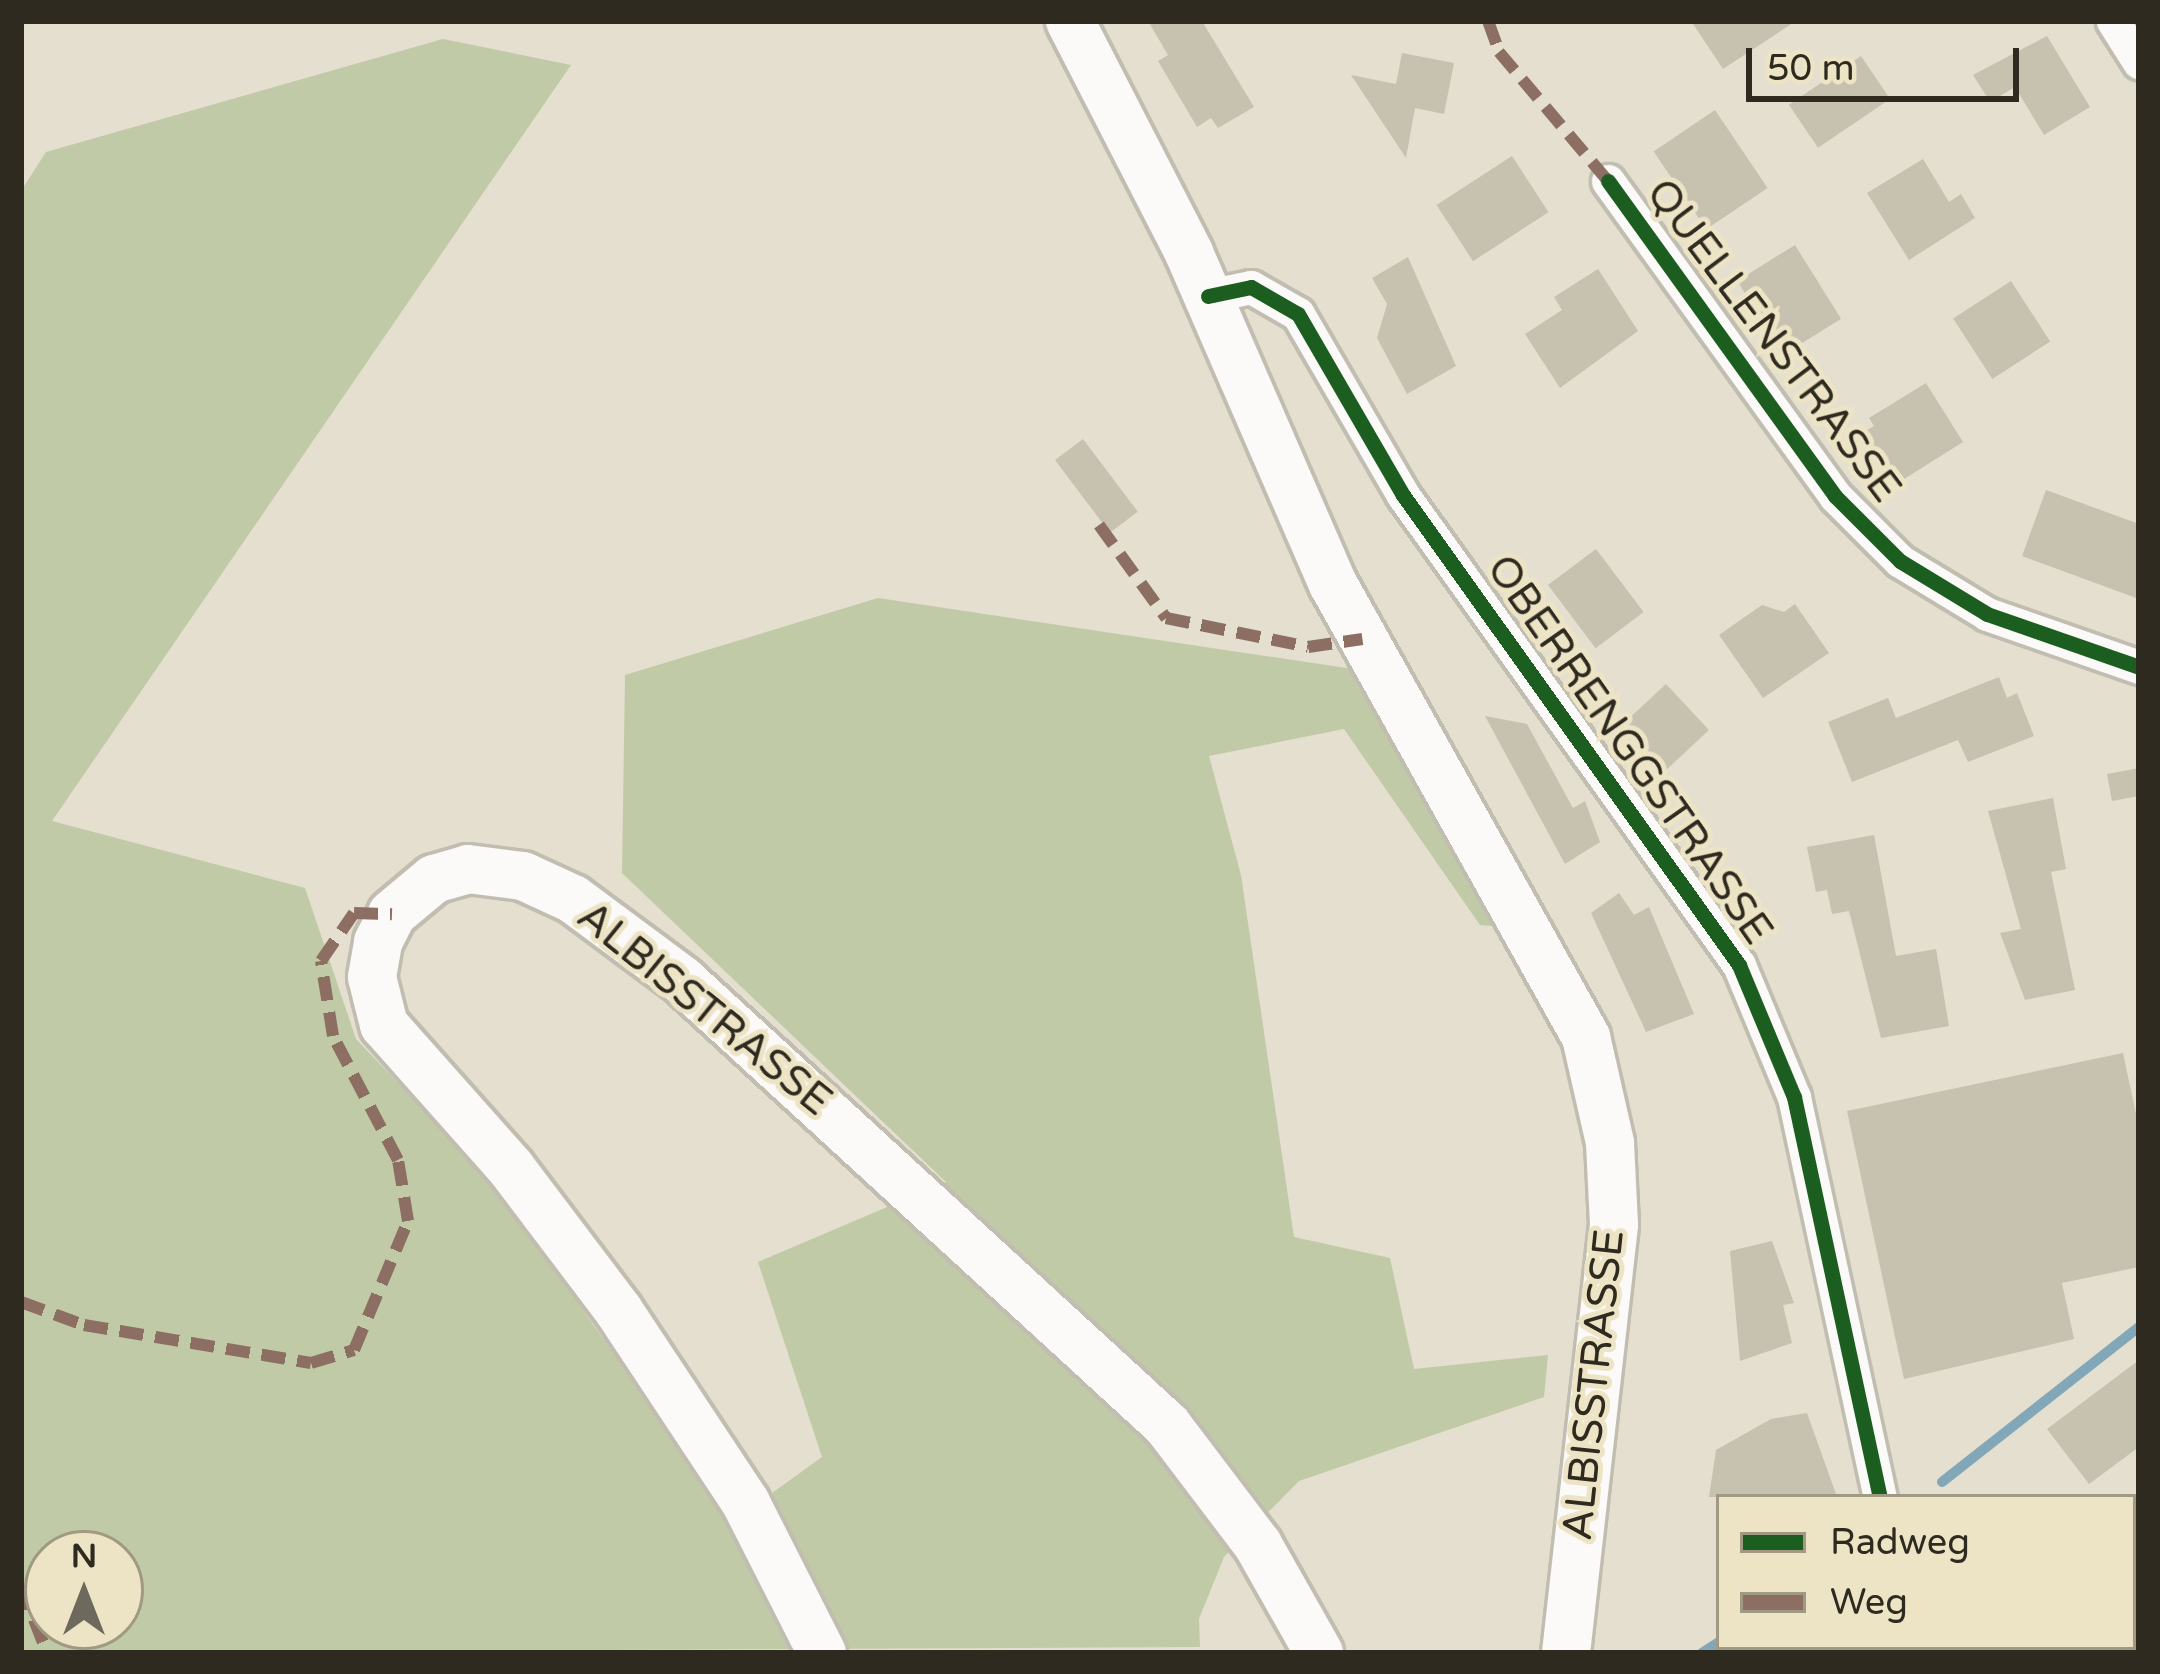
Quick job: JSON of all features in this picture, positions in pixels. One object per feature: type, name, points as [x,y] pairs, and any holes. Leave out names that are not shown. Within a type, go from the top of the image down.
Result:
[{"type":"main road","name":"ALBISSTRASSE","points":[[1070,21],[1208,296],[1324,566],[1523,914],[1586,1037],[1600,1089],[1612,1184],[1610,1312],[1566,1653]]},
{"type":"main road","name":"ALBISSTRASSE","points":[[822,1653],[746,1503],[619,1311],[511,1168],[384,1025],[373,977],[378,942],[392,914],[434,879],[469,869],[523,876],[573,899],[682,980],[1167,1425],[1258,1545],[1319,1653]]},
{"type":"street","points":[[2113,21],[2139,62]]},
{"type":"street","name":"QUELLENSTRASSE","points":[[1608,181],[1835,496],[1900,561],[1987,614],[2139,667]]},
{"type":"street","name":"OBERRENGGSTRASSE","points":[[1208,296],[1251,286],[1298,314],[1403,495],[1739,965],[1794,1097],[1879,1494]]},
{"type":"green space","points":[[443,39],[571,65],[52,821],[305,888],[356,1039],[489,1178],[733,1521],[822,1457],[758,1262],[946,1182],[622,873],[625,675],[878,598],[1353,669],[1507,927],[1480,925],[1344,729],[1209,756],[1241,875],[1294,1237],[1390,1258],[1414,1369],[1548,1355],[1544,1397],[1299,1481],[1224,1557],[1199,1619],[1200,1647],[21,1653],[21,191],[46,152]]},
{"type":"building","points":[[1148,21],[1202,21],[1254,107],[1218,128],[1211,118],[1197,127],[1158,61],[1168,55]]},
{"type":"building","points":[[1691,21],[1796,21],[1723,69]]},
{"type":"building","points":[[2047,36],[2090,107],[2044,135],[2015,87],[1990,102],[1973,75]]},
{"type":"building","points":[[1402,53],[1454,63],[1444,114],[1415,108],[1406,158],[1351,75],[1396,84]]},
{"type":"building","points":[[1861,56],[1890,99],[1818,148],[1789,105]]},
{"type":"building","points":[[1715,110],[1768,188],[1706,229],[1654,151]]},
{"type":"building","points":[[1512,156],[1548,212],[1473,261],[1437,205]]},
{"type":"building","points":[[1923,159],[1949,202],[1961,194],[1975,218],[1909,260],[1867,193]]},
{"type":"building","points":[[1795,245],[1841,319],[1783,355],[1737,281]]},
{"type":"building","points":[[1408,257],[1456,366],[1407,394],[1377,338],[1387,304],[1372,278]]},
{"type":"building","points":[[1598,269],[1638,331],[1560,388],[1525,334],[1562,310],[1554,297]]},
{"type":"building","points":[[2011,281],[2050,341],[1992,379],[1953,319]]},
{"type":"building","points":[[1926,383],[1963,442],[1893,486],[1860,434],[1874,426],[1869,418]]},
{"type":"building","points":[[1083,439],[1138,512],[1110,533],[1055,460]]},
{"type":"building","points":[[2046,490],[2139,524],[2139,599],[2022,556]]},
{"type":"building","points":[[1596,549],[1644,612],[1596,648],[1548,585]]},
{"type":"building","points":[[1795,604],[1829,653],[1763,698],[1719,635],[1762,605],[1784,612]]},
{"type":"building","points":[[1999,677],[2007,698],[2017,693],[2034,736],[1968,762],[1958,740],[1852,782],[1828,722],[1888,698],[1896,718]]},
{"type":"building","points":[[1666,684],[1709,730],[1661,775],[1618,729]]},
{"type":"building","points":[[1485,716],[1527,724],[1573,808],[1585,801],[1600,842],[1565,864]]},
{"type":"building","points":[[2139,768],[2139,796],[2112,801],[2107,774]]},
{"type":"building","points":[[2053,798],[2066,869],[2051,872],[2075,990],[2025,1000],[2000,933],[2021,929],[1988,811]]},
{"type":"building","points":[[1874,835],[1896,956],[1936,949],[1949,1026],[1881,1038],[1849,911],[1832,914],[1827,890],[1816,892],[1807,847]]},
{"type":"building","points":[[1619,893],[1634,915],[1649,907],[1694,1014],[1646,1032],[1591,913]]},
{"type":"building","points":[[2123,1053],[2139,1128],[2139,1267],[2062,1283],[2074,1339],[1904,1379],[1847,1111]]},
{"type":"building","points":[[1772,1241],[1794,1303],[1783,1305],[1792,1343],[1740,1361],[1730,1251]]},
{"type":"building","points":[[2139,1360],[2139,1447],[2089,1484],[2047,1429]]},
{"type":"building","points":[[1807,1413],[1836,1494],[1709,1497],[1716,1450],[1771,1419]]},
{"type":"waterway","points":[[1942,1482],[2139,1327]]},
{"type":"waterway","points":[[1702,1653],[1716,1644]]},
{"type":"marked path","points":[[1488,21],[1499,52],[1608,181]]},
{"type":"marked path","points":[[1099,525],[1166,618],[1308,647],[1362,639]]},
{"type":"marked path","points":[[21,1302],[84,1325],[311,1363],[354,1350],[408,1221],[398,1160],[333,1036],[321,961],[354,913],[392,914]]},
{"type":"marked path","points":[[21,1586],[47,1653]]},
{"type":"cycle path","points":[[1608,181],[1835,496],[1900,561],[1987,614],[2139,667]]},
{"type":"cycle path","points":[[1208,296],[1251,287],[1298,314],[1403,495],[1739,965],[1794,1097],[1879,1494]]}]
